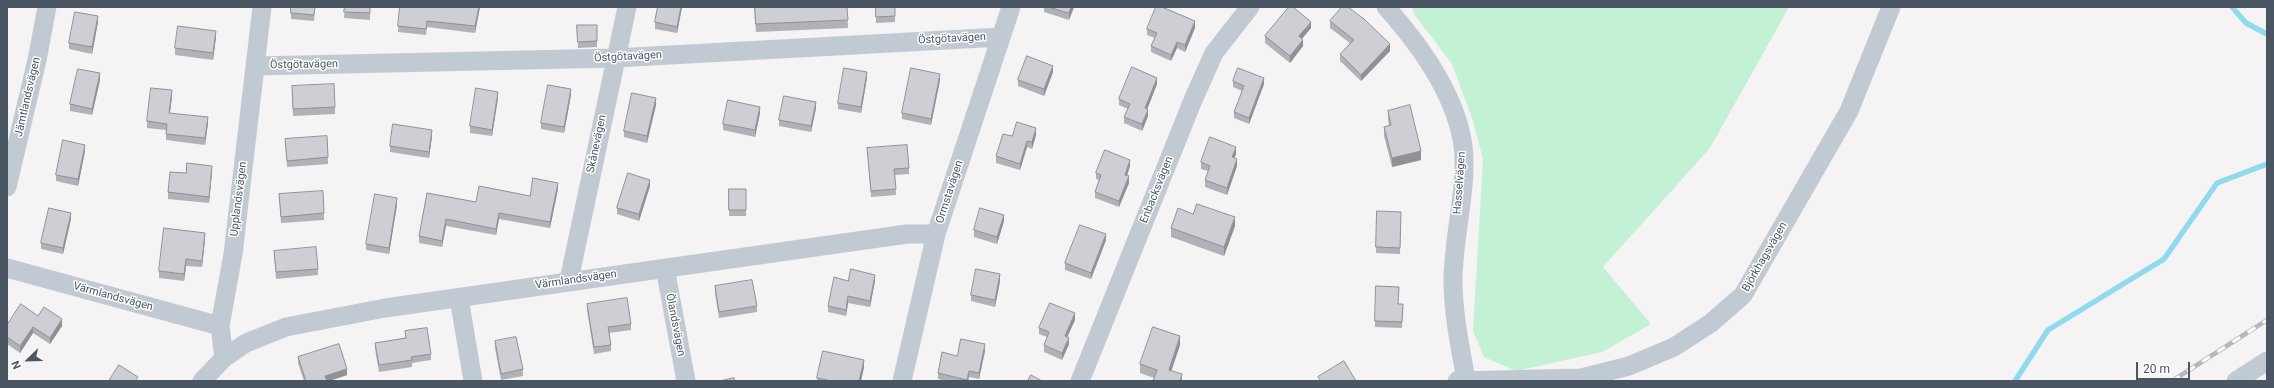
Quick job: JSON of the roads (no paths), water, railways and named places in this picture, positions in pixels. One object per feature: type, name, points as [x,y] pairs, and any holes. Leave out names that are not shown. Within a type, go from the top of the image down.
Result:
[{"type":"street","name":"Jämtlandsvägen","points":[[7,187],[37,60],[47,7]]},
{"type":"street","name":"Upplandsvägen","points":[[224,358],[220,326],[233,254],[262,7]]},
{"type":"street","name":"Skånevägen","points":[[568,280],[627,7]]},
{"type":"street","name":"Ormstavägen","points":[[902,381],[936,234],[1011,7]]},
{"type":"street","name":"Enbacksvägen","points":[[1080,381],[1193,100],[1214,53],[1250,7]]},
{"type":"street","name":"Hasselvägen","points":[[1386,7],[1406,29],[1433,69],[1453,112],[1463,147],[1462,184],[1453,280],[1461,380]]},
{"type":"street","name":"Björkhagsvägen","points":[[1461,380],[1581,378],[1630,366],[1674,347],[1711,323],[1732,305],[1743,295],[1849,111],[1892,7]]},
{"type":"street","name":"Östgötavägen","points":[[255,66],[615,58],[1001,37]]},
{"type":"street","name":"Värmlandsvägen","points":[[224,358],[246,343],[286,327],[385,308],[459,298],[568,280],[907,234],[936,234]]},
{"type":"street","name":"Värmlandsvägen","points":[[7,268],[220,326]]},
{"type":"street","name":"Ölandsvägen","points":[[665,268],[686,381]]},
{"type":"street","points":[[459,298],[473,381]]},
{"type":"street","points":[[202,381],[224,358]]},
{"type":"street","points":[[2236,381],[2267,361]]},
{"type":"waterway","points":[[2232,7],[2246,23],[2267,34]]},
{"type":"waterway","points":[[2015,381],[2048,330],[2164,259],[2217,183],[2267,164]]},
{"type":"railway","points":[[2172,381],[2267,320]]}]
